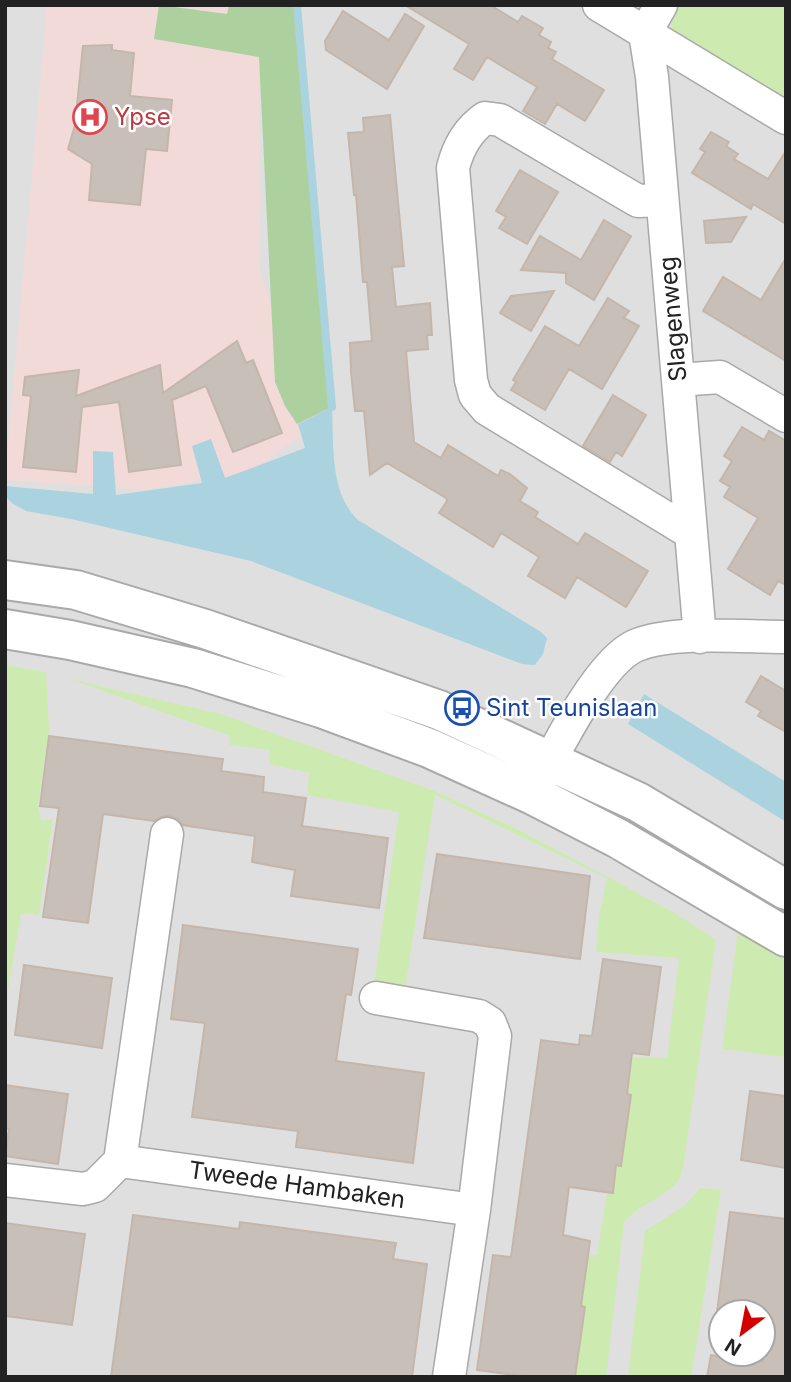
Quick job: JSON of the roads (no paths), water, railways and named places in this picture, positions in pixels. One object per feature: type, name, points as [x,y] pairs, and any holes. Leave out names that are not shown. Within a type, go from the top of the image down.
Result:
[{"type":"street","points":[[599,5],[786,118]]},
{"type":"street","points":[[645,33],[661,5]]},
{"type":"street","name":"Slagenweg","points":[[645,33],[652,77],[700,637]]},
{"type":"street","points":[[662,200],[638,201],[500,120],[485,118],[473,126],[457,152],[453,167],[471,380],[475,394],[486,409],[691,533]]},
{"type":"street","points":[[678,380],[720,377],[786,416]]},
{"type":"street","points":[[5,580],[76,590],[230,637],[439,710],[638,802],[786,890]]},
{"type":"street","points":[[5,629],[70,640],[193,668],[321,708],[417,744],[533,795],[617,838],[786,937]]},
{"type":"street","points":[[533,795],[601,676],[615,660],[634,646],[657,639],[786,636]]},
{"type":"street","points":[[5,1180],[83,1189],[95,1186],[120,1161],[167,834]]},
{"type":"street","points":[[376,999],[479,1016],[490,1023],[495,1036],[474,1210],[449,1377]]},
{"type":"street","name":"Tweede Hambaken","points":[[120,1161],[474,1210]]},
{"type":"water","points":[[332,407],[335,467],[342,496],[349,509],[358,520],[541,632],[547,638],[543,654],[535,665],[522,664],[251,561],[26,511],[5,496],[5,486],[93,494],[93,451],[113,452],[116,495],[202,483],[192,446],[211,439],[225,478],[305,448],[298,424]]},
{"type":"water","points":[[644,694],[786,782],[786,822],[628,724]]},
{"type":"waterway","points":[[297,5],[332,407]]},
{"type":"place","name":"Ypse","points":[[90,117]]},
{"type":"place","name":"Sint Teunislaan","points":[[462,708]]}]
